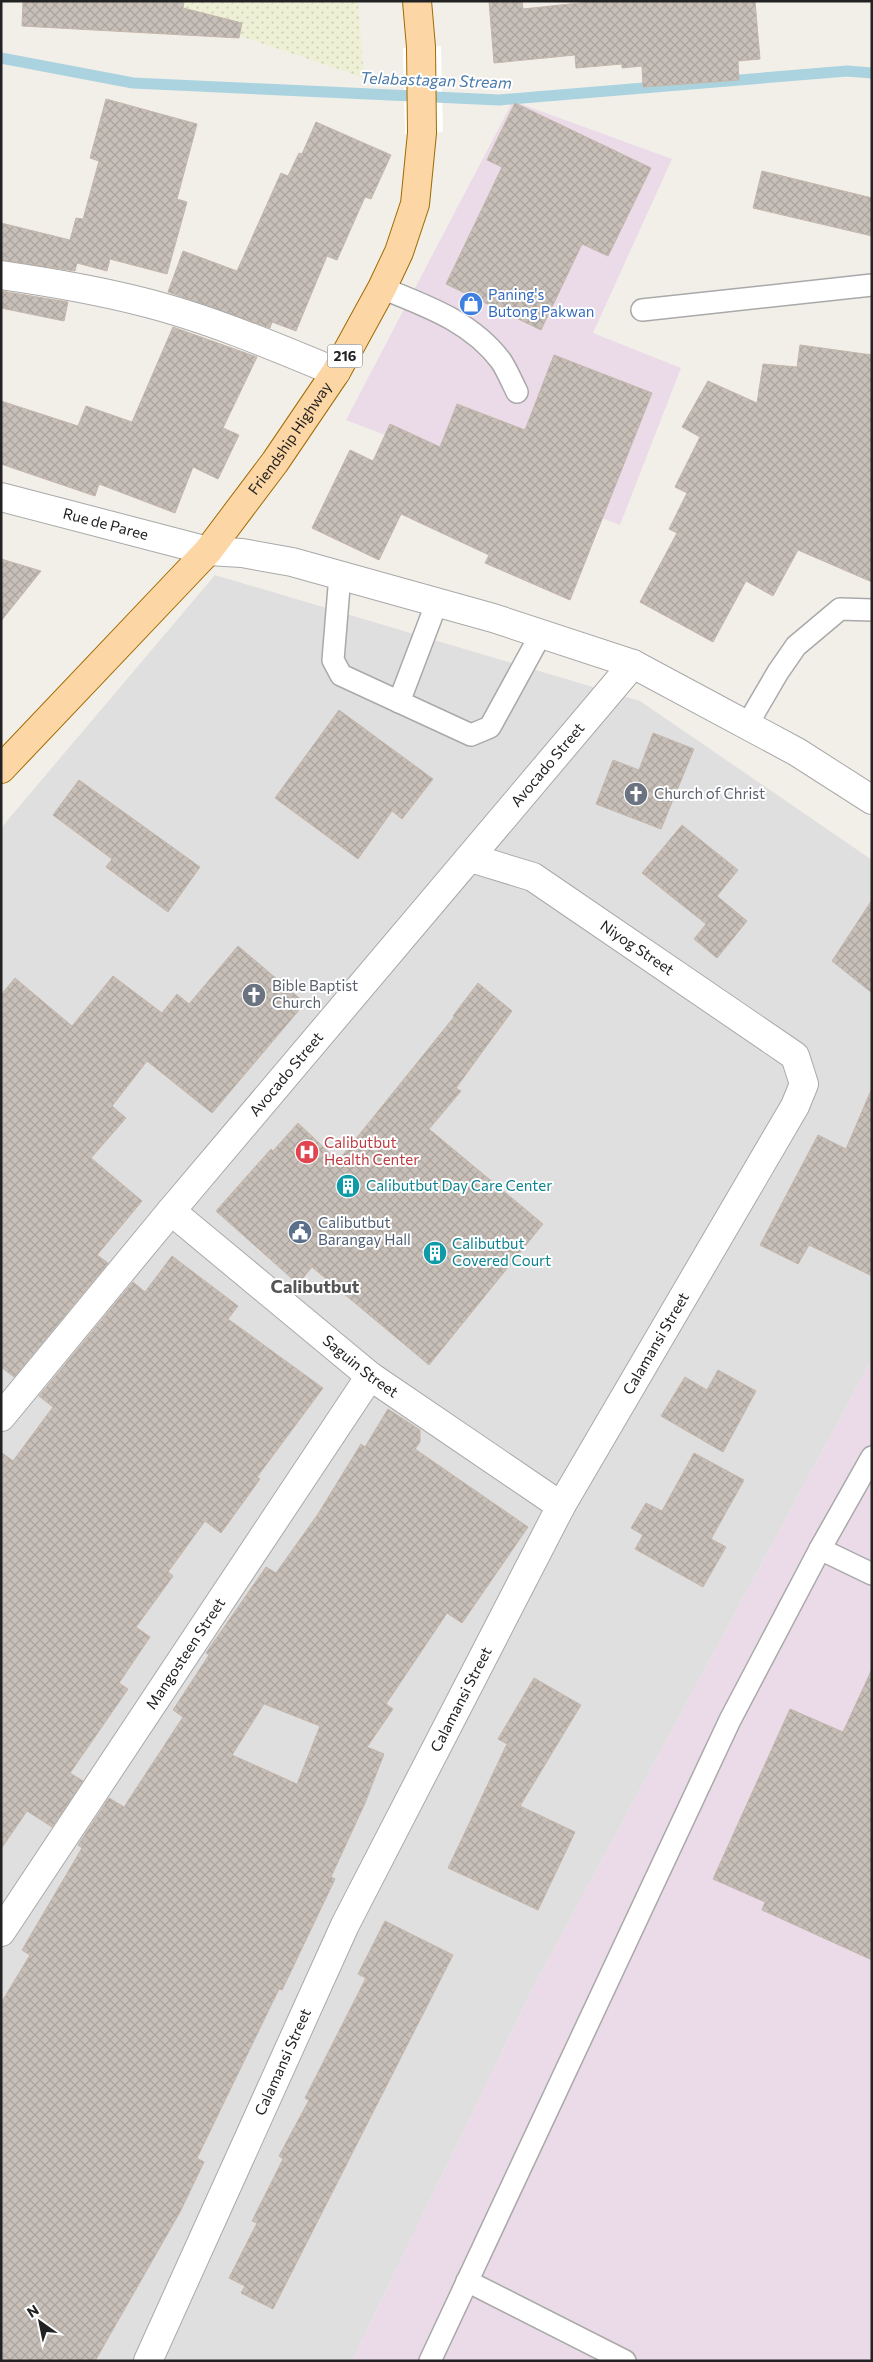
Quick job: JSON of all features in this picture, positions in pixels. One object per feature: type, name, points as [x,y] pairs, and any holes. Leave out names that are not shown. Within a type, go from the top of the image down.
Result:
[{"type":"main road","name":"Friendship Highway","points":[[1,768],[208,551],[275,462],[336,372],[382,288],[399,252],[415,204],[422,133],[421,47],[417,1]]},
{"type":"street","points":[[1,275],[53,282],[144,302],[281,349],[336,372]]},
{"type":"street","name":"Rue de Paree","points":[[1,497],[208,551],[242,553],[292,562],[437,602],[633,664],[797,752],[872,800]]},
{"type":"street","name":"Avocado Street","points":[[1,1416],[171,1211],[633,664]]},
{"type":"street","name":"Niyog Street","points":[[471,858],[533,877],[795,1056]]},
{"type":"street","name":"Calamansi Street","points":[[148,2361],[345,1925],[561,1506],[795,1106],[804,1084],[795,1056]]},
{"type":"street","name":"Saguin Street","points":[[171,1211],[370,1376],[561,1506]]},
{"type":"street","name":"Mangosteen Street","points":[[1,1932],[370,1376]]},
{"type":"lane","points":[[642,310],[872,285]]},
{"type":"lane","points":[[382,288],[439,311],[472,330],[501,362],[517,392]]},
{"type":"lane","points":[[340,576],[333,660],[341,675],[471,735],[490,726],[541,634]]},
{"type":"lane","points":[[399,702],[437,602]]},
{"type":"lane","points":[[747,725],[778,672],[796,646],[840,609],[872,610]]},
{"type":"lane","points":[[430,2361],[730,1720],[820,1549],[872,1457]]},
{"type":"lane","points":[[820,1549],[872,1574]]},
{"type":"lane","points":[[467,2281],[626,2361]]},
{"type":"shaded area","points":[[513,101],[672,159],[593,333],[681,368],[620,525],[346,420]]},
{"type":"shaded area","points":[[215,575],[640,701],[872,860],[872,1359],[533,1988],[352,2361],[1,2361],[1,828]]},
{"type":"shaded area","points":[[872,1359],[872,2361],[352,2361],[533,1988]]},
{"type":"green space","points":[[136,1],[358,1],[364,78]]},
{"type":"pier","points":[[441,46],[443,132],[405,134],[403,48]]},
{"type":"building","points":[[23,1],[184,1],[183,8],[242,23],[239,38],[22,26]]},
{"type":"building","points":[[489,1],[522,1],[523,9],[598,1],[755,1],[760,59],[738,61],[739,80],[643,87],[642,66],[622,68],[622,64],[576,68],[575,55],[494,63]]},
{"type":"building","points":[[106,99],[197,124],[177,199],[187,202],[167,274],[110,259],[107,271],[77,263],[75,271],[1,260],[1,223],[70,240],[76,218],[83,219],[99,161],[90,158]]},
{"type":"building","points":[[515,103],[651,168],[608,256],[582,244],[541,330],[446,284],[502,167],[487,160]]},
{"type":"building","points":[[316,122],[391,155],[371,199],[365,197],[337,260],[327,256],[296,331],[272,322],[270,328],[168,292],[183,251],[237,271],[281,173],[288,176],[299,153],[302,154]]},
{"type":"building","points":[[762,171],[872,198],[872,236],[753,208]]},
{"type":"building","points":[[1,291],[68,302],[64,321],[1,308]]},
{"type":"building","points":[[173,327],[257,357],[223,428],[239,435],[218,479],[193,467],[175,513],[99,484],[95,496],[1,464],[1,401],[78,426],[86,406],[132,422]]},
{"type":"building","points":[[800,345],[872,355],[872,582],[798,550],[773,596],[746,581],[713,642],[640,602],[677,533],[669,529],[687,493],[675,487],[700,437],[682,427],[708,381],[757,403],[763,364],[797,367]]},
{"type":"building","points":[[554,355],[652,393],[570,600],[485,563],[489,555],[401,514],[379,560],[312,528],[350,450],[373,461],[390,424],[440,447],[457,404],[525,430]]},
{"type":"building","points":[[1,559],[41,571],[1,621]]},
{"type":"building","points":[[339,710],[433,779],[402,819],[392,811],[358,859],[275,798]]},
{"type":"building","name":"Church of Christ","points":[[653,733],[694,749],[661,829],[596,804],[613,760],[639,770]]},
{"type":"building","points":[[79,780],[200,867],[168,912],[106,867],[112,859],[53,815]]},
{"type":"building","points":[[682,825],[738,870],[717,896],[747,921],[717,958],[694,939],[706,924],[642,873]]},
{"type":"building","points":[[872,900],[872,993],[832,961]]},
{"type":"building","points":[[238,946],[305,1003],[212,1113],[147,1061],[112,1106],[126,1118],[91,1158],[142,1201],[97,1255],[108,1263],[14,1377],[1,1367],[1,995],[15,978],[72,1026],[113,976],[162,1013],[177,994],[189,1004]]},
{"type":"building","points":[[478,983],[512,1011],[456,1088],[461,1091],[429,1129],[543,1224],[429,1365],[312,1267],[298,1284],[216,1211],[271,1149],[273,1151],[298,1123],[338,1161],[454,1017]]},
{"type":"building","points":[[872,1088],[872,1276],[809,1245],[798,1264],[760,1245],[818,1135],[846,1149]]},
{"type":"building","points":[[172,1256],[238,1306],[228,1319],[323,1388],[257,1477],[260,1479],[221,1533],[205,1521],[168,1572],[173,1576],[136,1627],[150,1637],[119,1683],[128,1689],[70,1773],[83,1781],[52,1827],[27,1811],[1,1849],[1,1452],[13,1461],[53,1407],[39,1396],[133,1282],[145,1292]]},
{"type":"building","points":[[718,1370],[756,1391],[723,1452],[661,1416],[685,1377],[707,1390]]},
{"type":"building","points":[[388,1409],[420,1430],[420,1442],[415,1449],[528,1527],[462,1623],[447,1613],[386,1704],[393,1709],[367,1747],[384,1754],[365,1803],[331,1877],[335,1879],[282,1990],[279,1989],[197,2158],[204,2162],[180,2212],[95,2361],[1,2361],[1,2003],[30,1955],[22,1950],[82,1848],[78,1845],[109,1798],[124,1807],[183,1717],[173,1710],[209,1655],[206,1653],[266,1567],[276,1573],[318,1514],[361,1444],[365,1447]],"holes":[[[264,1704],[320,1726],[297,1784],[232,1755]]]},
{"type":"building","points":[[694,1453],[744,1480],[711,1539],[726,1547],[703,1587],[635,1549],[643,1535],[631,1528],[646,1503],[662,1511]]},
{"type":"building","points":[[872,1669],[872,1960],[762,1910],[765,1902],[713,1879],[790,1709],[843,1732]]},
{"type":"building","points":[[534,1678],[581,1705],[520,1806],[575,1832],[538,1910],[448,1868],[507,1744],[498,1739]]},
{"type":"building","points":[[385,1921],[453,1955],[273,2309],[241,2293],[245,2286],[229,2278],[257,2223],[252,2221],[283,2159],[279,2156],[309,2100],[305,2098],[366,1978],[358,1974]]},
{"type":"waterway","name":"Telabastagan Stream","points":[[1,58],[133,83],[499,100],[847,71],[872,73]]},
{"type":"place","name":"Paning's Butong Pakwan","points":[[471,304]]},
{"type":"place","name":"Church of Christ","points":[[636,794]]},
{"type":"place","name":"Bible Baptist Church","points":[[254,995]]},
{"type":"place","name":"Calibutbut Health Center","points":[[307,1152]]},
{"type":"place","name":"Calibutbut Day Care Center","points":[[348,1186]]},
{"type":"place","name":"Calibutbut Barangay Hall","points":[[300,1232]]},
{"type":"place","name":"Calibutbut Covered Court","points":[[435,1253]]},
{"type":"district","name":"Calibutbut","points":[[315,1287]]}]
